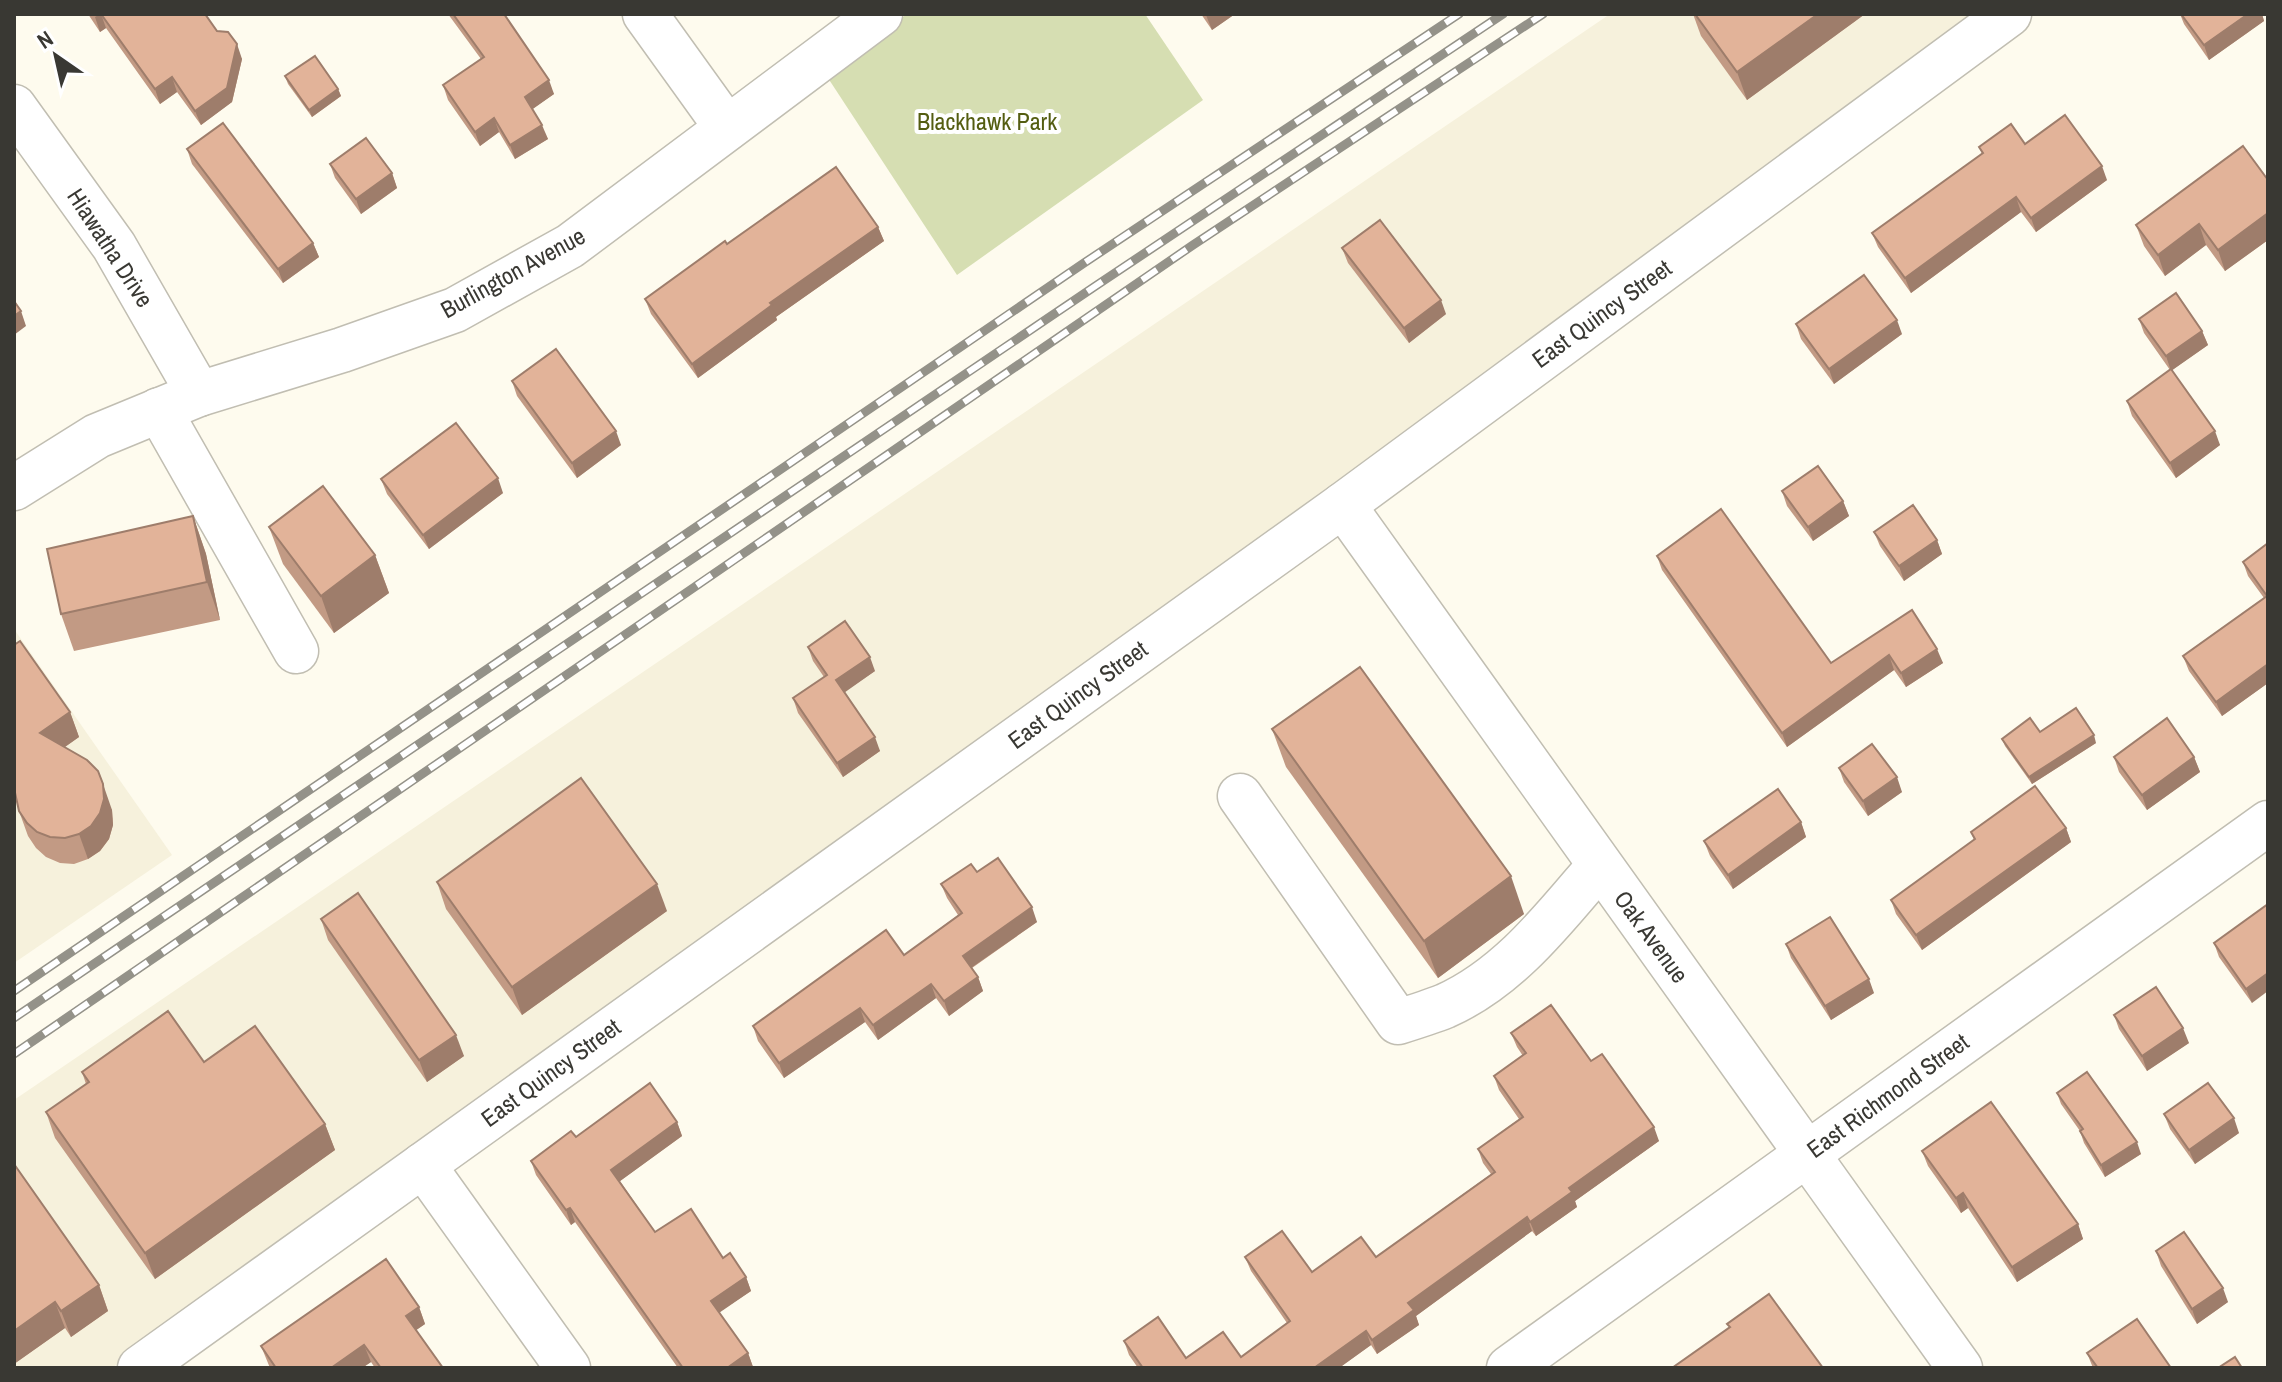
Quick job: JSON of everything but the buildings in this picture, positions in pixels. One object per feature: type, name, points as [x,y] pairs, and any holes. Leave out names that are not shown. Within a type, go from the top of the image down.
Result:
[{"type":"street","points":[[645,14],[727,128]]},
{"type":"street","name":"Burlington Avenue","points":[[14,488],[97,436],[159,410],[455,310],[570,246],[880,14]]},
{"type":"street","name":"East Quincy Street","points":[[140,1368],[1343,505],[2009,14]]},
{"type":"street","name":"Hiawatha Drive","points":[[14,107],[114,246],[199,394]]},
{"type":"street","points":[[159,410],[296,651]]},
{"type":"street","name":"Oak Avenue","points":[[1343,505],[1960,1368]]},
{"type":"street","points":[[1240,796],[1398,1022],[1447,1005],[1498,973],[1538,936],[1599,866]]},
{"type":"street","name":"East Richmond Street","points":[[1509,1368],[2268,823]]},
{"type":"street","points":[[423,1165],[568,1368]]},
{"type":"shaded area","points":[[1610,14],[1971,14],[1339,482],[112,1368],[14,1368],[14,1100]]},
{"type":"shaded area","points":[[14,629],[172,855],[14,963]]},
{"type":"green space","name":"Blackhawk Park","points":[[907,14],[1145,14],[1203,100],[957,275],[826,75]]},
{"type":"railway","points":[[14,991],[1084,263],[1459,14]]},
{"type":"railway","points":[[14,1018],[1503,14]]},
{"type":"railway","points":[[14,1054],[1193,245],[1543,14]]}]
